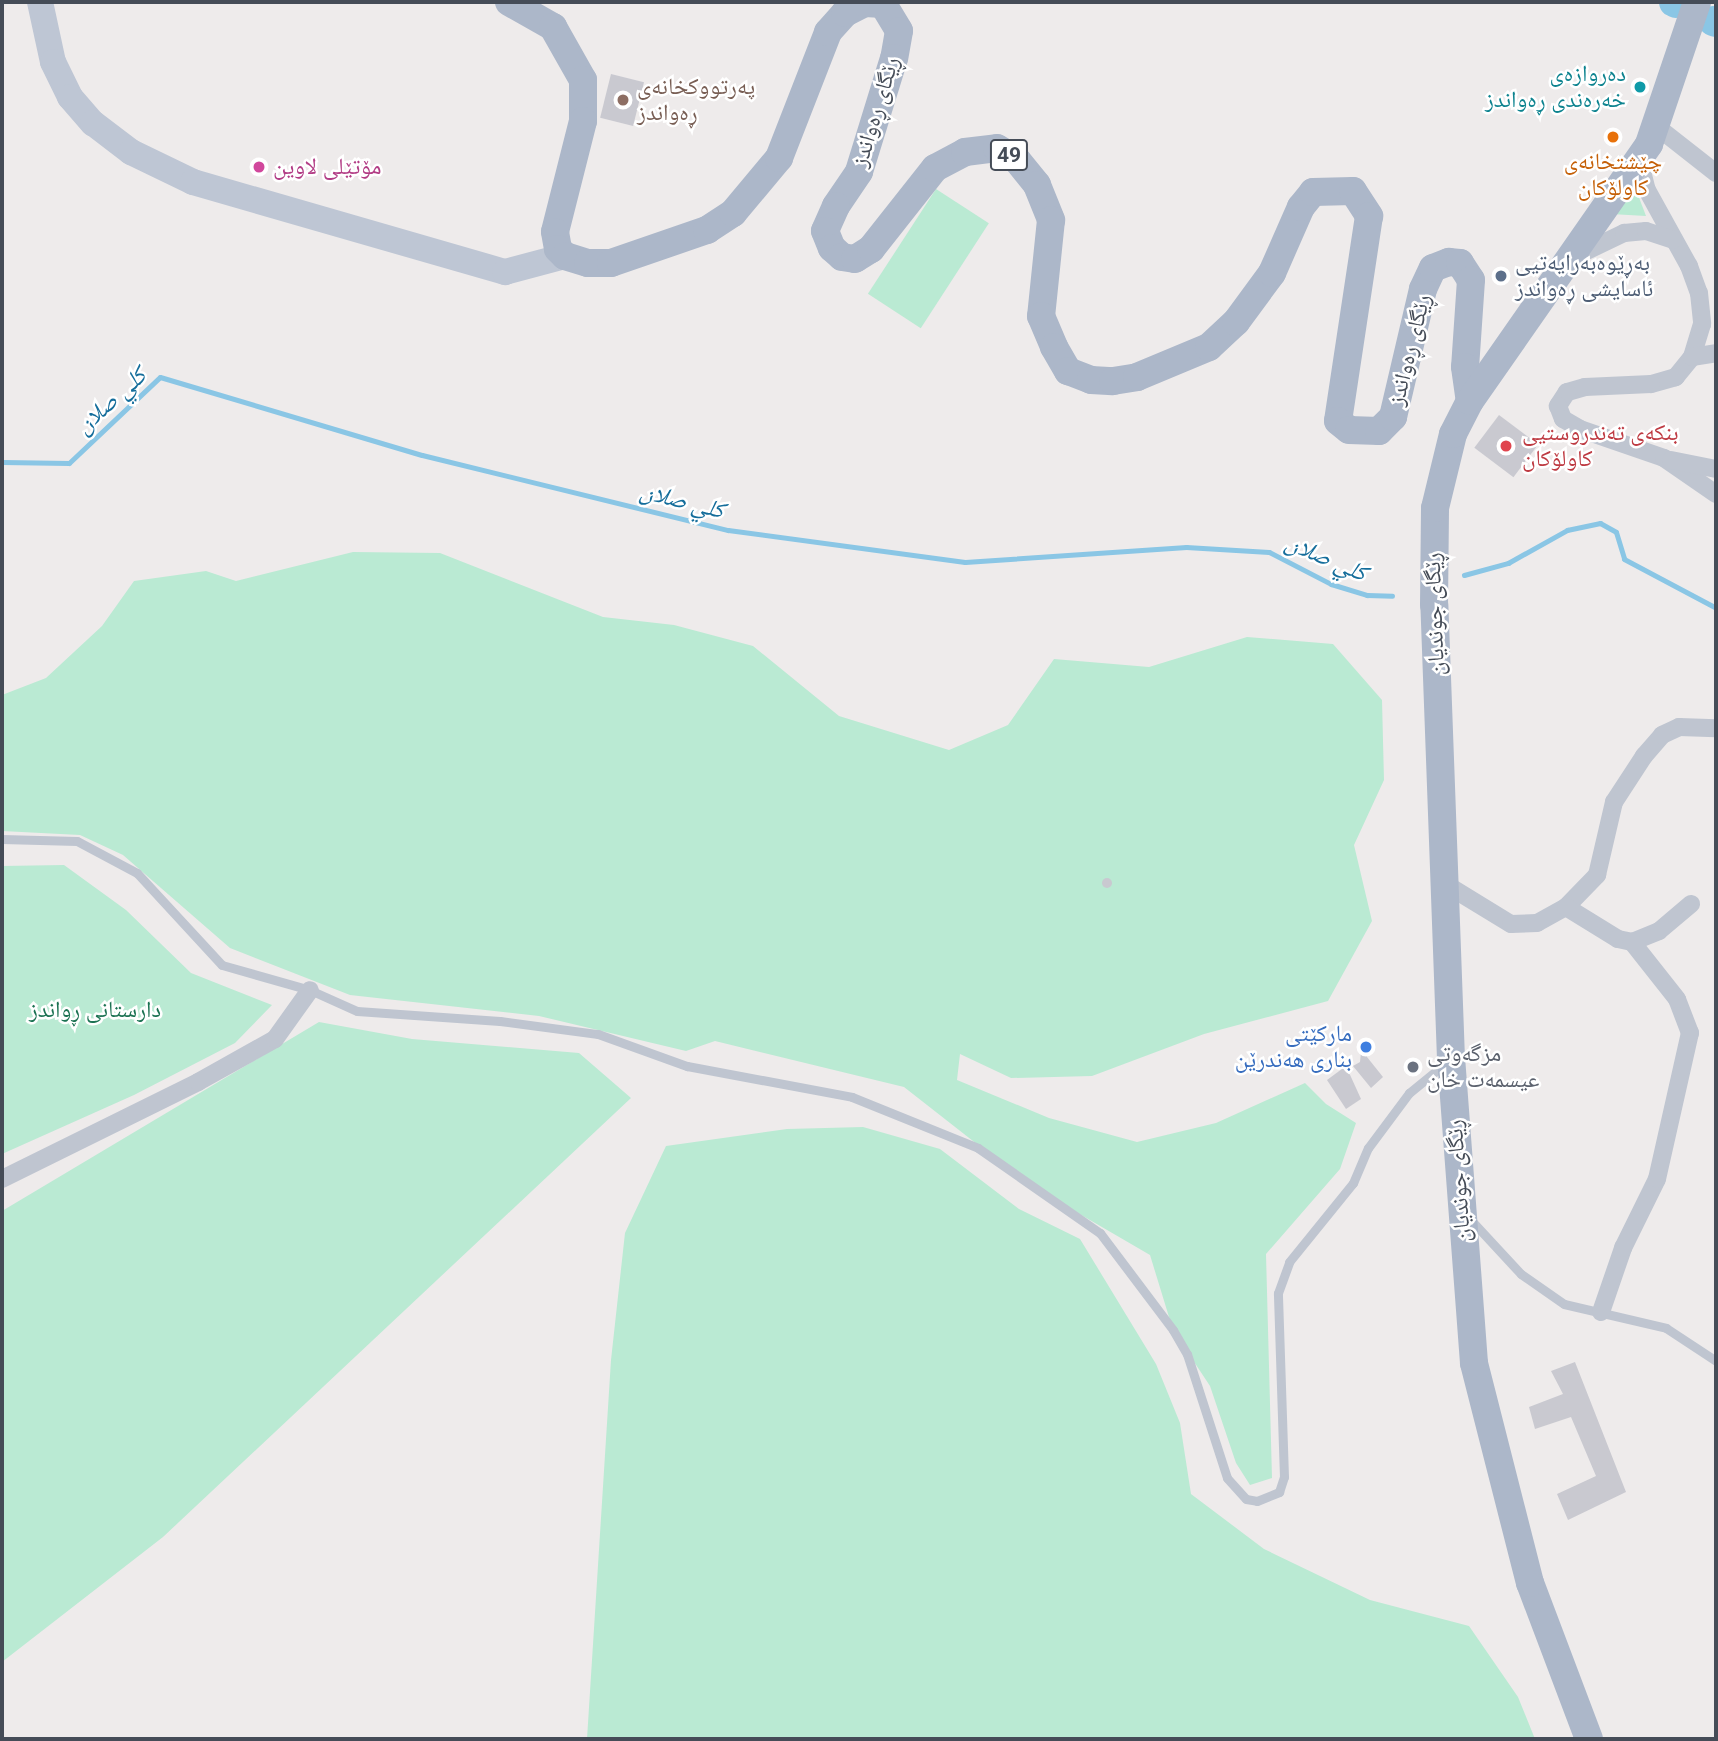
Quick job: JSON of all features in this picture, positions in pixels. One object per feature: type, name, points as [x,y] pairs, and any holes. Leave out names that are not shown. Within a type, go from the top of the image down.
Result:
[{"type":"main road","points":[[509,2],[553,27],[583,80],[583,121],[555,233],[558,249],[565,256]]},
{"type":"main road","name":"ڕێگای جوندیان","points":[[1588,1739],[1530,1583],[1507,1502],[1474,1363],[1460,1207],[1451,1059],[1447,886],[1441,827],[1435,508],[1450,443],[1470,401],[1563,263],[1639,159],[1656,126],[1697,2]]},
{"type":"main road","name":"ڕێگای ڕەواندز","points":[[565,256],[588,263],[611,263],[707,230],[733,214],[779,158],[828,32],[845,13],[865,3],[883,4],[899,31],[888,82],[859,172],[836,206],[825,231],[832,248],[842,257],[855,259],[871,249],[934,168],[965,152],[997,148],[1017,160],[1037,185],[1051,220],[1041,316],[1054,347],[1068,371],[1091,380],[1113,381],[1137,377],[1209,347],[1236,322],[1272,273],[1301,208],[1313,192],[1353,191],[1369,216],[1338,421],[1349,430],[1370,432],[1380,431],[1393,417],[1423,289],[1433,268],[1449,262],[1460,263],[1471,280],[1465,367],[1470,401]]},
{"type":"street","points":[[40,2],[53,62],[70,97],[93,123],[131,152],[193,182],[505,272],[565,256]]},
{"type":"street","points":[[1656,126],[1716,173]]},
{"type":"street","points":[[1639,159],[1647,190],[1699,293],[1702,324],[1692,357],[1676,377],[1651,384],[1585,387],[1567,392],[1558,406],[1563,419],[1580,429],[1664,458],[1716,469]]},
{"type":"street","points":[[1563,263],[1624,233],[1646,231],[1673,240]]},
{"type":"street","points":[[1692,357],[1716,353]]},
{"type":"street","points":[[1664,458],[1716,494]]},
{"type":"street","points":[[1447,886],[1511,924],[1537,923],[1566,907],[1597,875],[1614,802],[1644,756],[1662,735],[1679,727],[1716,727]]},
{"type":"street","points":[[1566,907],[1618,940],[1632,942],[1659,931],[1691,904]]},
{"type":"street","points":[[1601,1312],[1623,1248],[1657,1179],[1690,1033],[1677,999],[1632,942]]},
{"type":"street","points":[[2,1179],[198,1082],[275,1039],[310,990]]},
{"type":"lane","points":[[2,839],[77,841],[137,873],[222,965],[310,990],[357,1011],[500,1021],[598,1034],[687,1066],[852,1097],[978,1148],[1100,1233],[1174,1330],[1187,1354],[1227,1478],[1246,1499],[1257,1501],[1279,1492],[1283,1477],[1278,1293],[1289,1262],[1353,1183],[1368,1148],[1409,1093],[1451,1059]]},
{"type":"lane","points":[[1460,1207],[1521,1274],[1564,1304],[1666,1328],[1716,1361]]},
{"type":"green space","points":[[1632,179],[1646,216],[1611,214]]},
{"type":"green space","points":[[936,189],[989,223],[921,328],[868,294]]},
{"type":"green space","points":[[353,552],[440,553],[603,617],[674,625],[753,646],[839,716],[949,750],[1008,725],[1054,659],[1149,667],[1247,637],[1333,644],[1382,700],[1384,780],[1354,845],[1372,921],[1328,1001],[1204,1034],[1092,1076],[1011,1078],[960,1054],[957,1080],[1049,1118],[1137,1142],[1216,1123],[1305,1083],[1326,1104],[1356,1123],[1340,1169],[1266,1254],[1272,1478],[1250,1485],[1236,1463],[1210,1386],[1173,1330],[1150,1255],[1028,1184],[904,1087],[715,1041],[686,1051],[539,1016],[350,995],[230,948],[123,855],[80,835],[2,831],[2,695],[46,678],[102,626],[134,581],[206,571],[236,581]]},
{"type":"green space","name":"دارستانی ڕواندز","points":[[64,865],[126,910],[191,973],[272,1005],[235,1043],[134,1095],[2,1154],[2,866]]},
{"type":"green space","points":[[319,1022],[412,1039],[579,1053],[631,1098],[163,1537],[2,1662],[2,1211]]},
{"type":"green space","points":[[863,1127],[940,1149],[1019,1209],[1080,1239],[1156,1364],[1180,1423],[1191,1494],[1264,1549],[1370,1600],[1469,1626],[1518,1697],[1535,1739],[587,1739],[611,1360],[625,1233],[666,1146],[787,1129]]},
{"type":"building","name":"پەرتووکخانەی ڕەواندز","points":[[611,74],[644,82],[633,126],[600,118]]},
{"type":"building","name":"بنکەی تەندروستیی کاولۆکان","points":[[1499,415],[1538,444],[1513,477],[1474,448]]},
{"type":"building","points":[[1107,878],[1111,879],[1111,887],[1107,888],[1103,887],[1102,883],[1103,879]]},
{"type":"building","points":[[1362,1042],[1368,1043],[1367,1057],[1383,1077],[1371,1088],[1353,1066],[1360,1062]]},
{"type":"building","points":[[1346,1066],[1361,1099],[1346,1109],[1327,1080]]},
{"type":"building","points":[[1575,1362],[1626,1492],[1568,1520],[1557,1494],[1596,1476],[1571,1417],[1535,1429],[1529,1407],[1563,1394],[1551,1371]]},
{"type":"waterway","name":"كلي صلان","points":[[2,462],[69,463],[160,377],[422,455],[728,530],[965,562],[1186,547],[1269,552],[1331,584],[1367,595],[1392,596]]},
{"type":"waterway","name":"كلي صلان","points":[[1464,575],[1508,563],[1567,530],[1600,523],[1616,532],[1624,559],[1716,608]]},
{"type":"place","name":"دەروازەی خەرەندی ڕەواندز","points":[[1640,87]]},
{"type":"place","name":"پەرتووکخانەی ڕەواندز","points":[[623,100]]},
{"type":"place","name":"چێشتخانه‌ی كاولۆكان","points":[[1613,137]]},
{"type":"place","name":"مۆتێلی لاوین","points":[[259,167]]},
{"type":"place","name":"بەڕێوەبەرایەتیی ئاسایشی ڕەواندز","points":[[1501,276]]},
{"type":"place","name":"بنکەی تەندروستیی کاولۆکان","points":[[1506,446]]},
{"type":"place","name":"مارکێتی بناری هەندرێن","points":[[1366,1047]]},
{"type":"place","name":"مزگەوتی عیسمەت خان","points":[[1413,1067]]}]
